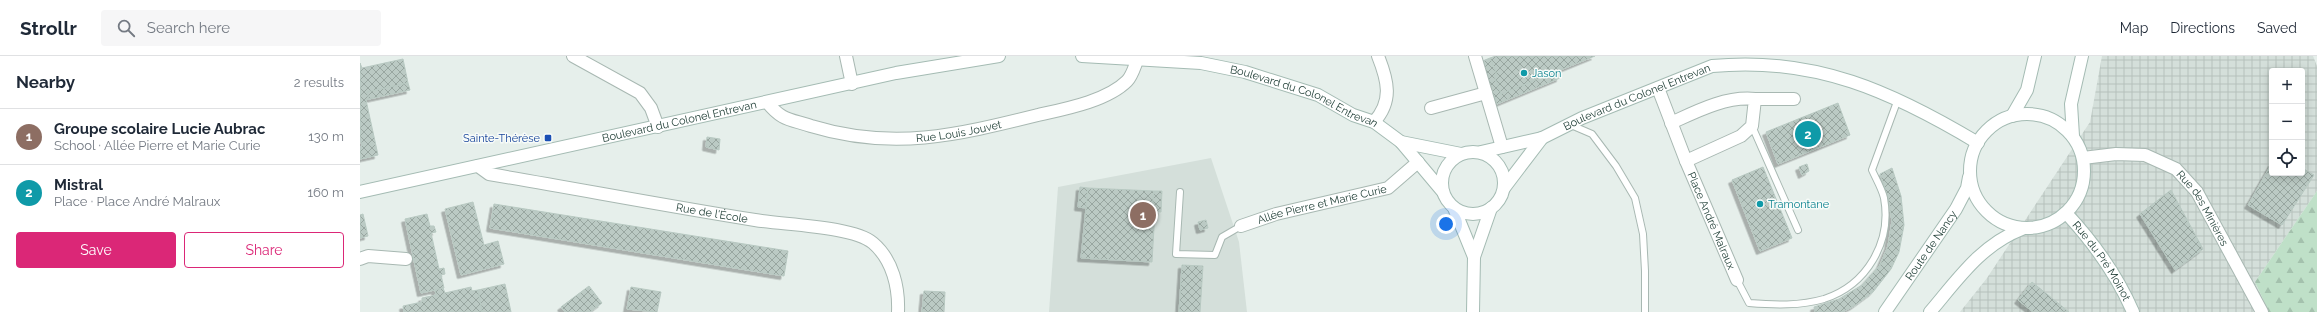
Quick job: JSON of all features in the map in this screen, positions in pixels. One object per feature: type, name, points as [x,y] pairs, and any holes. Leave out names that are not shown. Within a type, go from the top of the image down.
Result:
[{"type":"street","points":[[573,56],[640,93],[651,108],[658,126]]},
{"type":"street","points":[[846,56],[852,84]]},
{"type":"street","name":"Boulevard du Colonel Entrevan","points":[[360,192],[852,84],[896,73],[999,56]]},
{"type":"street","name":"Boulevard du Colonel Entrevan","points":[[1082,56],[1201,62],[1245,72],[1318,95],[1353,115],[1374,122],[1401,142],[1443,192]]},
{"type":"street","points":[[1374,122],[1383,111],[1388,96],[1378,56]]},
{"type":"street","points":[[1475,56],[1502,147]]},
{"type":"street","points":[[2012,116],[2028,90],[2035,56]]},
{"type":"street","points":[[2073,136],[2071,104],[2082,56]]},
{"type":"street","name":"Rue Louis Jouvet","points":[[768,102],[778,116],[851,136],[887,140],[915,140],[990,127],[1066,108],[1108,94],[1128,80],[1138,58]]},
{"type":"street","name":"Boulevard du Colonel Entrevan","points":[[1481,152],[1542,138],[1571,124],[1712,66],[1744,58],[1792,61],[1822,65],[1853,76],[1899,96],[1978,142]]},
{"type":"street","name":"Place André Malraux","points":[[1658,88],[1686,161],[1737,280]]},
{"type":"street","points":[[1431,108],[1486,93]]},
{"type":"street","points":[[1671,123],[1702,109],[1742,97],[1794,99]]},
{"type":"street","points":[[1752,126],[1755,98]]},
{"type":"street","points":[[2035,114],[2046,117],[2065,128],[2073,136],[2083,158],[2085,173],[2082,188],[2076,202],[2066,213],[2053,222],[2038,228],[2022,228],[2002,223],[1986,211],[1975,194],[1970,174],[1971,163],[1978,142],[1993,126],[2012,116],[2035,114]]},
{"type":"street","name":"Place André Malraux","points":[[1686,161],[1741,136],[1752,126]]},
{"type":"street","name":"Boulevard du Colonel Entrevan","points":[[1504,188],[1542,138]]},
{"type":"street","name":"Boulevard du Colonel Entrevan","points":[[1401,142],[1461,154]]},
{"type":"street","points":[[1454,208],[1466,214],[1479,214],[1497,203],[1504,188],[1504,177],[1499,166],[1492,157],[1481,152],[1461,154],[1446,165],[1442,179],[1443,192],[1454,208],[1474,257]]},
{"type":"street","name":"Rue des Minières","points":[[2083,158],[2116,154],[2145,155],[2176,169],[2198,192],[2262,312]]},
{"type":"street","name":"Allée Pierre et Marie Curie","points":[[1241,226],[1276,214],[1388,188],[1418,162]]},
{"type":"street","name":"Rue de l'École","points":[[478,166],[489,174],[757,220],[857,234],[874,243],[893,273],[899,294],[898,312]]},
{"type":"street","name":"Route de Nancy","points":[[1885,312],[1956,209],[1967,188],[1970,174]]},
{"type":"street","points":[[1473,312],[1474,257],[1491,208]]},
{"type":"street","name":"Rue du Pré Moinot","points":[[2066,213],[2104,259],[2122,287],[2133,312]]},
{"type":"street","points":[[1930,312],[1979,254],[1999,239],[2022,228]]},
{"type":"street","points":[[360,259],[368,256],[406,258]]},
{"type":"lane","points":[[1737,280],[1749,303],[1800,303],[1824,299],[1845,289],[1864,273],[1879,252],[1885,225],[1884,198],[1872,170],[1899,96]]},
{"type":"lane","points":[[1571,124],[1592,134],[1616,166],[1635,198],[1643,234],[1646,271],[1645,312]]},
{"type":"lane","points":[[1752,126],[1798,230]]},
{"type":"lane","points":[[1180,192],[1176,254],[1215,255],[1222,237],[1241,226]]},
{"type":"shaded area","points":[[2102,56],[2313,56],[2317,66],[2317,191],[2255,282],[2269,312],[1960,312],[1987,278],[2090,122]]},
{"type":"shaded area","points":[[1211,158],[1239,242],[1247,312],[1049,312],[1058,187]]},
{"type":"green space","points":[[2317,191],[2317,312],[2269,312],[2255,282]]},
{"type":"building","name":"Jason","points":[[1496,56],[1595,56],[1501,94],[1494,76],[1497,75],[1490,58]]},
{"type":"building","points":[[1490,58],[1497,75],[1494,76],[1501,94],[1558,71],[1560,78],[1497,104],[1480,62]]},
{"type":"building","points":[[403,59],[408,83],[367,92],[369,99],[366,100],[378,155],[360,159],[360,147],[362,146],[360,138],[360,63],[362,68]]},
{"type":"building","points":[[408,83],[410,90],[369,99],[367,92]]},
{"type":"building","points":[[1838,103],[1850,135],[1778,164],[1766,132]]},
{"type":"building","points":[[707,137],[720,139],[719,150],[706,147]]},
{"type":"building","points":[[1807,164],[1809,171],[1802,175],[1799,167]]},
{"type":"building","name":"Tramontane","points":[[1763,167],[1792,238],[1760,251],[1732,180]]},
{"type":"building","points":[[1892,168],[1901,196],[1904,225],[1899,252],[1891,269],[1873,292],[1854,306],[1842,312],[1815,312],[1814,307],[1839,299],[1862,285],[1880,265],[1888,246],[1892,221],[1888,198],[1880,174]]},
{"type":"building","points":[[2269,168],[2269,176],[2305,176],[2305,170],[2314,175],[2282,225],[2248,205]]},
{"type":"building","points":[[1080,187],[1088,188],[1086,208],[1078,207]]},
{"type":"building","points":[[1088,188],[1154,191],[1152,211],[1155,211],[1152,262],[1081,258]]},
{"type":"building","points":[[2171,190],[2203,249],[2175,270],[2140,214]]},
{"type":"building","points":[[1154,191],[1162,191],[1161,212],[1152,211]]},
{"type":"building","points":[[473,202],[484,245],[498,241],[504,264],[461,275],[445,209]]},
{"type":"building","points":[[494,204],[788,251],[784,276],[490,228]]},
{"type":"building","points":[[363,214],[368,236],[360,238],[360,215]]},
{"type":"building","points":[[427,214],[430,226],[434,226],[436,232],[431,233],[439,269],[444,268],[445,274],[441,275],[444,288],[421,293],[405,219]]},
{"type":"building","points":[[1206,220],[1208,228],[1200,230],[1198,222]]},
{"type":"building","points":[[1182,265],[1203,266],[1200,312],[1179,312]]},
{"type":"building","points":[[2032,282],[2069,312],[2033,312],[2018,300]]},
{"type":"building","points":[[505,284],[511,312],[482,312],[478,290]]},
{"type":"building","points":[[589,286],[602,303],[590,312],[565,312],[561,307]]},
{"type":"building","points":[[471,287],[472,291],[478,290],[482,312],[404,312],[403,306],[422,302],[422,298],[436,295],[435,290],[443,288],[445,293]]},
{"type":"building","points":[[631,287],[661,292],[657,312],[627,309]]},
{"type":"building","points":[[924,291],[945,292],[944,312],[922,312]]},
{"type":"place","name":"Jason","points":[[1524,73]]},
{"type":"place","name":"Mistral","points":[[1808,134]]},
{"type":"place","name":"Sainte-Thérèse","points":[[548,138]]},
{"type":"place","name":"Tramontane","points":[[1760,204]]},
{"type":"place","name":"Groupe scolaire Lucie Aubrac","points":[[1143,215]]}]
